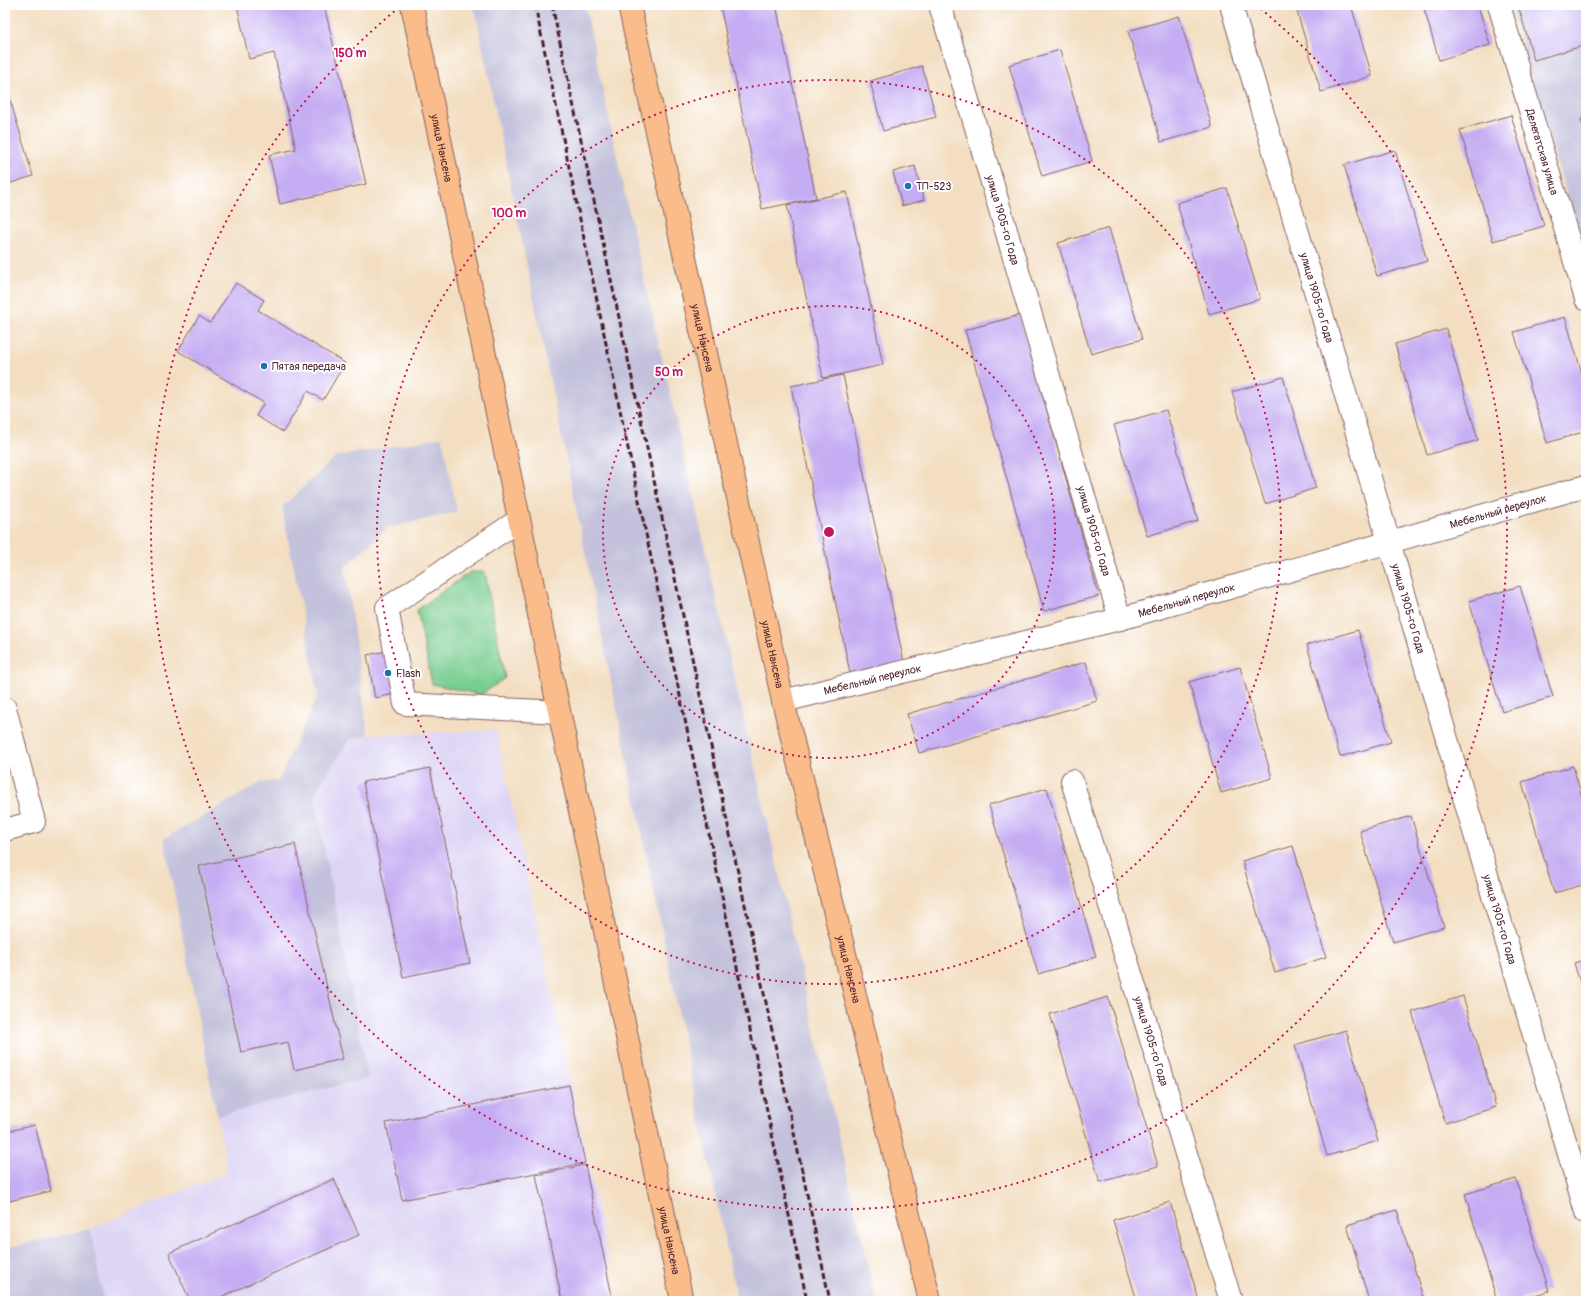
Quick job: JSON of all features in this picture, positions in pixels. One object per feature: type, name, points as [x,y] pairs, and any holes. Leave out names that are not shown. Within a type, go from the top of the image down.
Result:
[{"type":"main road","name":"улица Нансена","points":[[412,5],[682,1301]]},
{"type":"main road","name":"улица Нансена","points":[[629,5],[783,702],[930,1301]]},
{"type":"street","name":"улица 1905-го Года","points":[[940,5],[1120,619]]},
{"type":"street","name":"улица 1905-го Года","points":[[1231,5],[1586,1212]]},
{"type":"street","name":"Делегатская улица","points":[[1499,5],[1586,299]]},
{"type":"street","name":"Мебельный переулок","points":[[783,702],[1120,619],[1388,541],[1586,486]]},
{"type":"street","points":[[519,520],[387,608],[405,704],[559,712]]},
{"type":"street","points":[[5,708],[34,822],[5,830]]},
{"type":"street","name":"улица 1905-го Года","points":[[1072,780],[1231,1301]]},
{"type":"shaded area","points":[[474,5],[585,5],[625,195],[876,1301],[737,1301]]},
{"type":"shaded area","points":[[1510,5],[1586,5],[1586,259]]},
{"type":"shaded area","points":[[442,437],[457,512],[387,528],[345,567],[368,735],[349,740],[314,795],[368,1078],[217,1116],[164,839],[260,783],[278,781],[318,695],[282,507],[335,457]]},
{"type":"shaded area","points":[[496,730],[617,1301],[104,1301],[90,1229],[228,1172],[217,1116],[367,1078],[314,795],[349,740],[368,735]]},
{"type":"shaded area","points":[[90,1229],[104,1301],[5,1301],[5,1248]]},
{"type":"green space","points":[[470,572],[485,572],[505,678],[481,695],[432,684],[417,610]]},
{"type":"building","points":[[237,5],[324,5],[366,184],[280,204],[269,155],[296,149],[274,53],[249,59]]},
{"type":"building","points":[[720,5],[776,5],[816,198],[762,209]]},
{"type":"building","points":[[1295,5],[1351,5],[1372,76],[1321,92]]},
{"type":"building","points":[[1423,5],[1478,5],[1490,45],[1439,60]]},
{"type":"building","points":[[1518,5],[1586,5],[1586,45],[1534,60]]},
{"type":"building","points":[[1179,16],[1212,127],[1161,142],[1128,31]]},
{"type":"building","points":[[1060,50],[1092,161],[1042,176],[1009,65]]},
{"type":"building","points":[[922,66],[936,117],[883,131],[870,81]]},
{"type":"building","points":[[5,83],[33,176],[5,185]]},
{"type":"building","points":[[1511,115],[1544,226],[1493,241],[1460,130]]},
{"type":"building","points":[[1586,118],[1586,136],[1581,119]]},
{"type":"building","points":[[1395,150],[1427,261],[1377,276],[1344,165]]},
{"type":"building","name":"ТП-523","points":[[915,166],[924,200],[902,206],[893,172]]},
{"type":"building","points":[[1227,188],[1260,299],[1209,314],[1177,203]]},
{"type":"building","points":[[847,192],[883,365],[823,378],[787,205]]},
{"type":"building","points":[[1109,228],[1142,339],[1091,354],[1058,243]]},
{"type":"building","points":[[236,283],[264,300],[258,310],[345,363],[323,400],[308,391],[283,432],[256,416],[264,403],[178,351],[199,316],[210,323]]},
{"type":"building","points":[[1020,315],[1099,596],[1044,611],[965,330]]},
{"type":"building","points":[[1565,317],[1586,387],[1586,431],[1547,443],[1514,332]]},
{"type":"building","points":[[1446,329],[1478,440],[1427,455],[1395,344]]},
{"type":"building","points":[[843,375],[906,672],[852,683],[791,386]]},
{"type":"building","points":[[1283,377],[1316,488],[1265,504],[1232,392]]},
{"type":"building","points":[[1166,410],[1198,521],[1147,536],[1114,425]]},
{"type":"building","points":[[1520,586],[1553,697],[1502,712],[1469,601]]},
{"type":"building","points":[[1358,630],[1391,742],[1340,757],[1307,645]]},
{"type":"building","name":"Flash","points":[[401,648],[409,691],[375,698],[367,655]]},
{"type":"building","points":[[1086,662],[1097,701],[919,753],[907,714]]},
{"type":"building","points":[[1240,667],[1272,778],[1221,793],[1189,682]]},
{"type":"building","points":[[1573,766],[1586,812],[1586,884],[1554,893],[1522,782]]},
{"type":"building","points":[[430,768],[470,963],[403,977],[363,782]]},
{"type":"building","points":[[1047,788],[1096,957],[1038,974],[989,805]]},
{"type":"building","points":[[1411,816],[1444,927],[1393,942],[1360,831]]},
{"type":"building","points":[[295,844],[343,1059],[294,1070],[288,1042],[241,1052],[199,866]]},
{"type":"building","points":[[1293,846],[1326,957],[1275,973],[1242,861]]},
{"type":"building","points":[[1586,959],[1586,1001],[1574,963]]},
{"type":"building","points":[[1463,996],[1496,1107],[1445,1123],[1412,1012]]},
{"type":"building","points":[[1108,997],[1158,1166],[1100,1182],[1050,1014]]},
{"type":"building","points":[[1346,1030],[1378,1141],[1327,1156],[1295,1045]]},
{"type":"building","points":[[569,1085],[585,1163],[402,1200],[386,1123]]},
{"type":"building","points":[[7,1124],[9,1131],[35,1125],[51,1191],[5,1202],[5,1125]]},
{"type":"building","points":[[585,1165],[613,1301],[562,1301],[536,1175]]},
{"type":"building","points":[[334,1179],[359,1235],[212,1301],[190,1301],[169,1253]]},
{"type":"building","points":[[1516,1179],[1549,1291],[1513,1301],[1497,1301],[1465,1194]]},
{"type":"building","points":[[1170,1202],[1199,1301],[1137,1301],[1113,1220]]},
{"type":"building","points":[[1397,1210],[1424,1301],[1369,1301],[1347,1225]]},
{"type":"railway","points":[[535,5],[807,1301]]},
{"type":"railway","points":[[552,5],[830,1301]]},
{"type":"place","name":"ТП-523","points":[[908,186]]},
{"type":"place","name":"Пятая передача","points":[[264,366]]},
{"type":"place","name":"Flash","points":[[388,673]]}]
